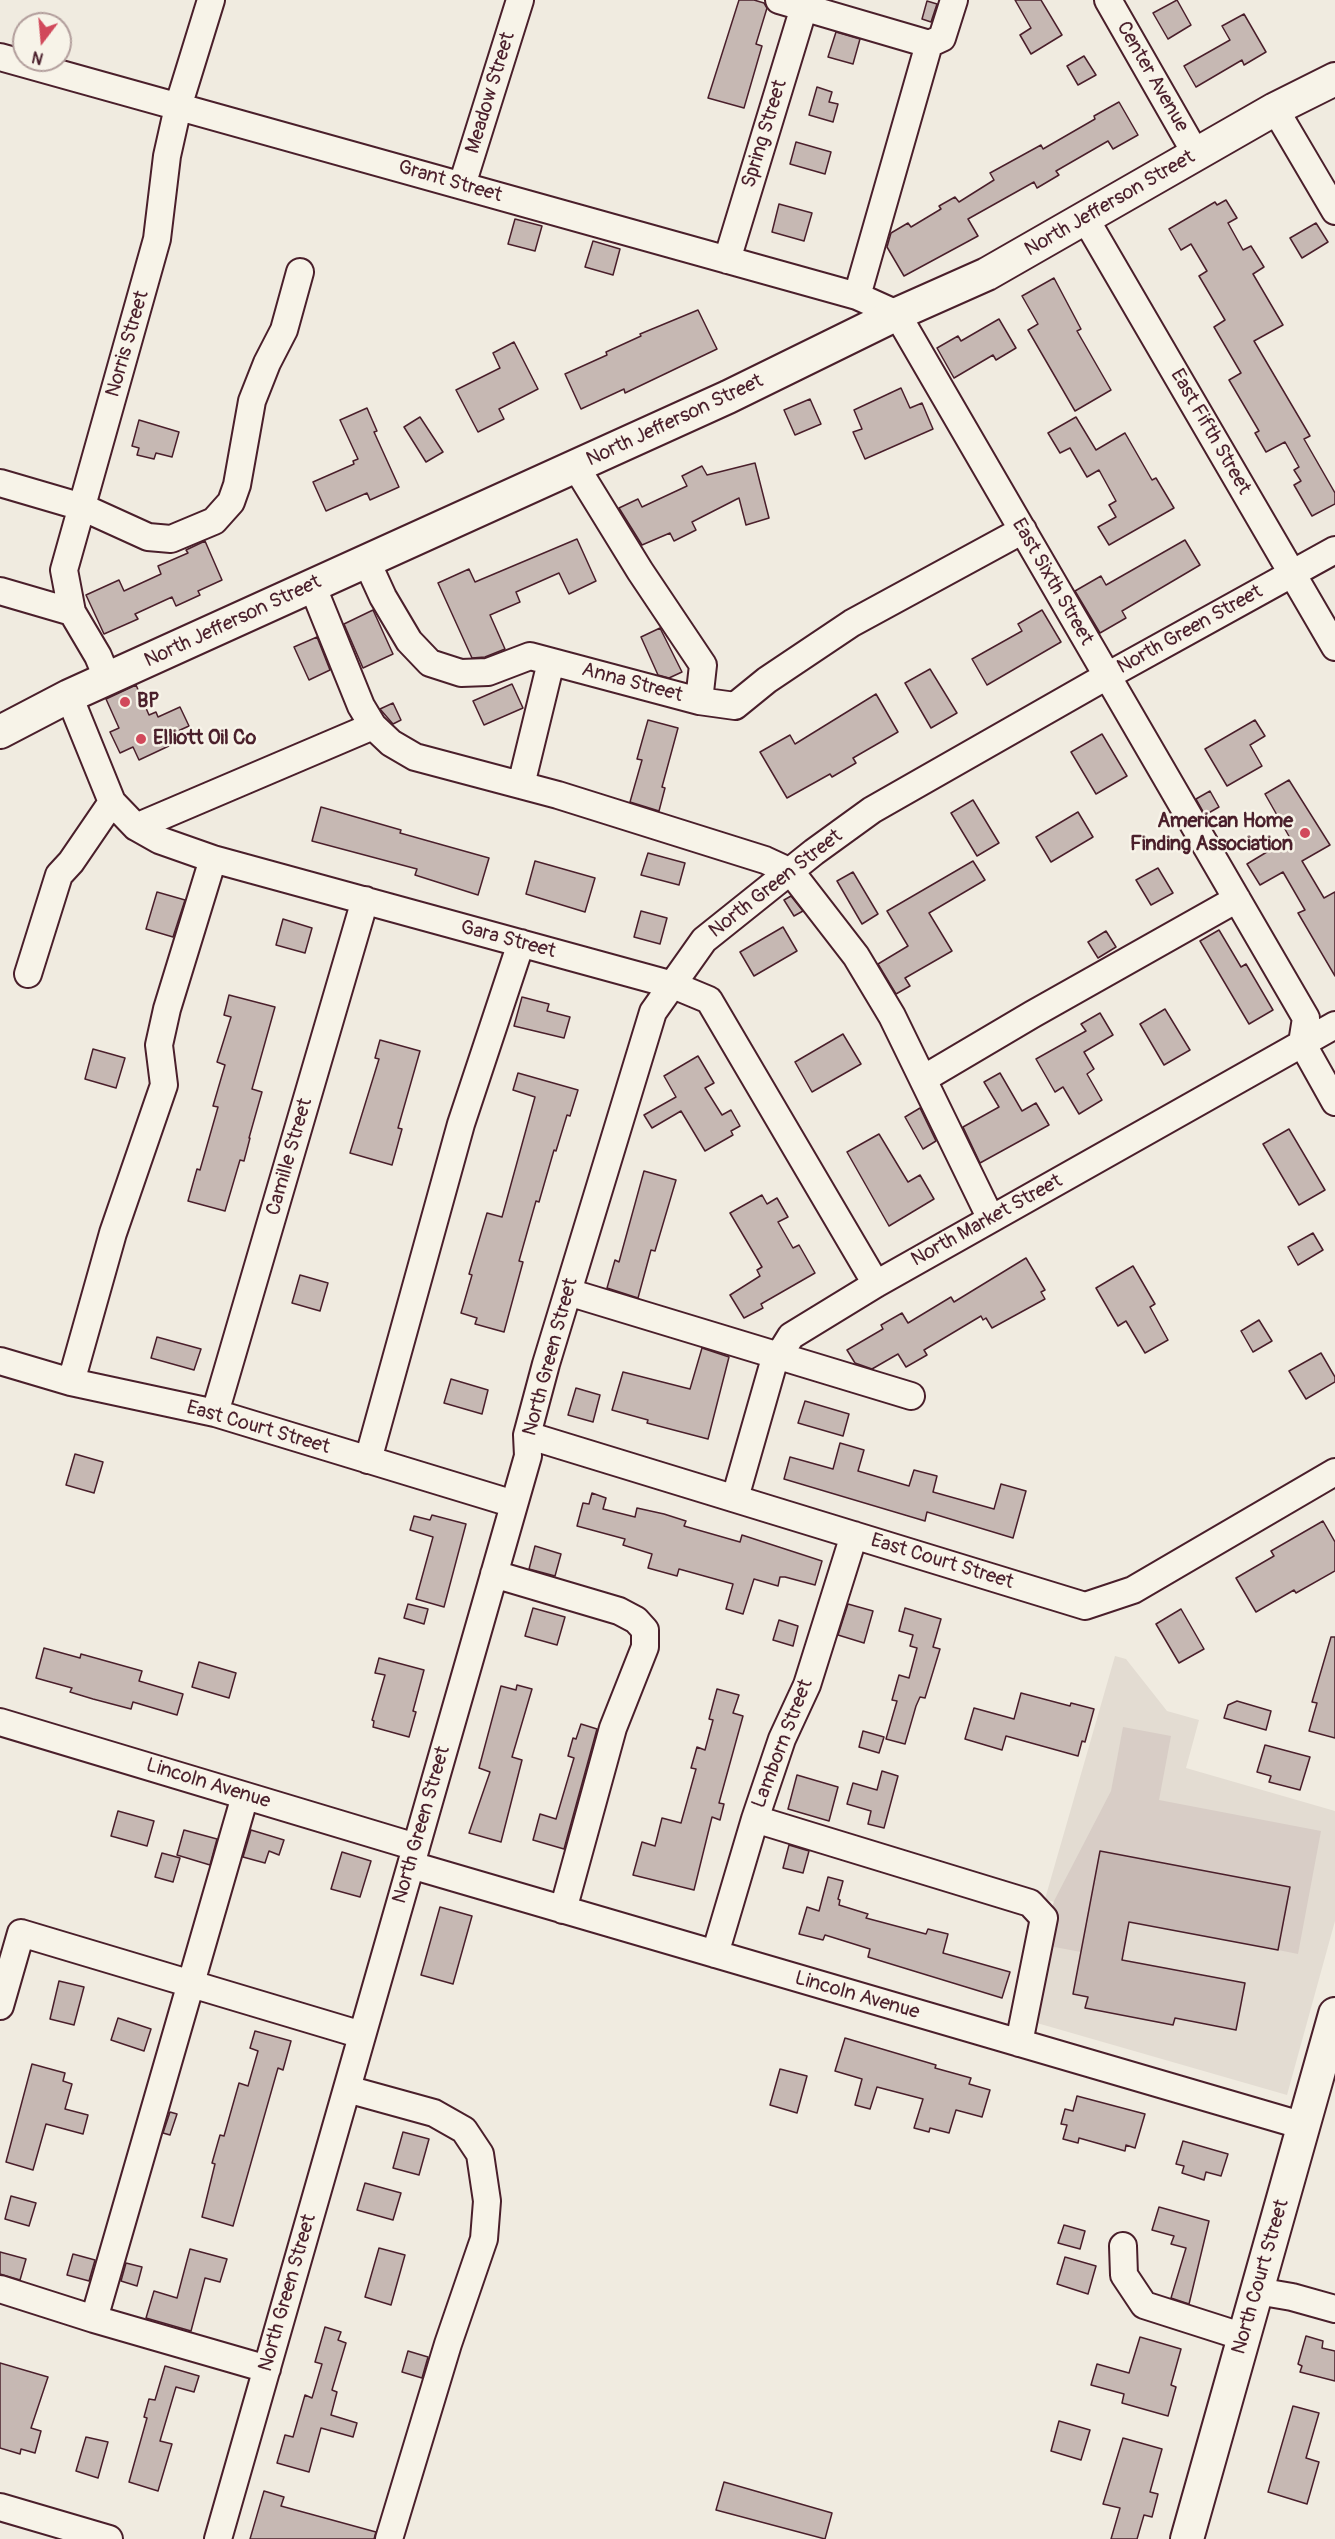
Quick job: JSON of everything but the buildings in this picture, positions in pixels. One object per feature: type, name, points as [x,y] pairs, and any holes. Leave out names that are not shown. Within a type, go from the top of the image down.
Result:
[{"type":"main road","name":"North Jefferson Street","points":[[0,732],[69,696],[728,398],[897,314],[987,274],[1275,109],[1335,79]]},
{"type":"main road","name":"North Court Street","points":[[1187,2539],[1335,2014]]},
{"type":"street","name":"Norris Street","points":[[108,680],[98,656],[72,612],[64,570],[157,239],[167,156],[178,107],[211,0]]},
{"type":"street","name":"Meadow Street","points":[[462,185],[520,0]]},
{"type":"street","points":[[779,0],[929,44],[942,38],[954,0]]},
{"type":"street","name":"Center Avenue","points":[[1108,0],[1196,154]]},
{"type":"street","name":"Spring Street","points":[[727,260],[804,8]]},
{"type":"street","points":[[856,296],[929,44]]},
{"type":"street","name":"Grant Street","points":[[0,57],[856,296],[897,314]]},
{"type":"street","points":[[1275,109],[1335,211]]},
{"type":"street","name":"East Fifth Street","points":[[1085,218],[1335,647]]},
{"type":"street","points":[[0,483],[82,507],[148,537],[171,539],[214,521],[231,502],[237,485],[252,401],[267,363],[284,330],[300,272]]},
{"type":"street","name":"East Sixth Street","points":[[897,314],[1306,1018],[1302,1043]]},
{"type":"street","name":"Anna Street","points":[[367,562],[383,597],[409,641],[430,663],[461,673],[488,672],[530,656],[699,701],[703,665],[640,571],[576,466]]},
{"type":"street","points":[[699,701],[735,706],[767,680],[852,623],[1023,530]]},
{"type":"street","name":"North Green Street","points":[[218,2539],[528,1456],[527,1435],[653,1012],[704,940],[814,852],[872,810],[1335,550]]},
{"type":"street","points":[[312,585],[361,706],[373,726],[391,743],[415,757],[521,785],[765,860],[791,872],[856,956],[892,1016],[991,1219]]},
{"type":"street","points":[[0,591],[72,612]]},
{"type":"street","points":[[521,785],[551,662]]},
{"type":"street","name":"Gara Street","points":[[69,696],[112,802],[136,827],[159,840],[213,859],[673,985],[709,1000],[876,1284]]},
{"type":"street","points":[[136,827],[373,726]]},
{"type":"street","points":[[28,974],[59,874],[71,862],[112,802]]},
{"type":"street","points":[[71,1382],[113,1233],[164,1085],[159,1045],[167,1009],[213,859]]},
{"type":"street","points":[[922,1079],[1237,899]]},
{"type":"street","name":"Camille Street","points":[[215,1413],[365,900]]},
{"type":"street","points":[[368,1460],[461,1124],[521,943]]},
{"type":"street","name":"North Market Street","points":[[735,1498],[778,1355],[791,1336],[876,1284],[1335,1025]]},
{"type":"street","points":[[1302,1043],[1335,1102]]},
{"type":"street","points":[[568,1292],[911,1396]]},
{"type":"street","name":"East Court Street","points":[[0,1361],[71,1382],[215,1413],[514,1504]]},
{"type":"street","name":"East Court Street","points":[[527,1435],[1085,1606],[1133,1590],[1335,1472]]},
{"type":"street","name":"Lamborn Street","points":[[715,1954],[755,1819],[782,1739],[807,1685],[854,1535]]},
{"type":"street","points":[[494,1574],[619,1611],[636,1620],[645,1630],[645,1647],[613,1728],[563,1910]]},
{"type":"street","name":"Lincoln Avenue","points":[[0,1722],[245,1796],[563,1910],[1304,2126]]},
{"type":"street","points":[[94,2319],[245,1796]]},
{"type":"street","points":[[755,1819],[1030,1903],[1044,1918],[1019,2043]]},
{"type":"street","points":[[0,2006],[21,1933],[362,2036]]},
{"type":"street","points":[[346,2089],[434,2113],[464,2130],[480,2154],[487,2201],[484,2238],[448,2344],[389,2539]]},
{"type":"street","points":[[1123,2246],[1124,2275],[1144,2305],[1244,2337]]},
{"type":"street","points":[[0,2289],[267,2369]]},
{"type":"street","points":[[1257,2291],[1292,2297],[1335,2309]]},
{"type":"street","points":[[0,2507],[109,2539]]},
{"type":"shaded area","points":[[1115,1656],[1126,1659],[1167,1711],[1199,1720],[1186,1768],[1335,1811],[1335,1921],[1287,2095],[1023,2019],[1054,1902],[1045,1899]]},
{"type":"shaded area","points":[[1123,1727],[1171,1736],[1159,1800],[1321,1831],[1298,1954],[1278,1950],[1290,1887],[1100,1851],[1081,1952],[1049,1946],[1044,1940],[1054,1901],[1111,1791]]},
{"type":"place","name":"BP","points":[[125,702]]},
{"type":"place","name":"Elliott Oil Co","points":[[141,739]]},
{"type":"place","name":"American Home Finding Association","points":[[1305,833]]}]
